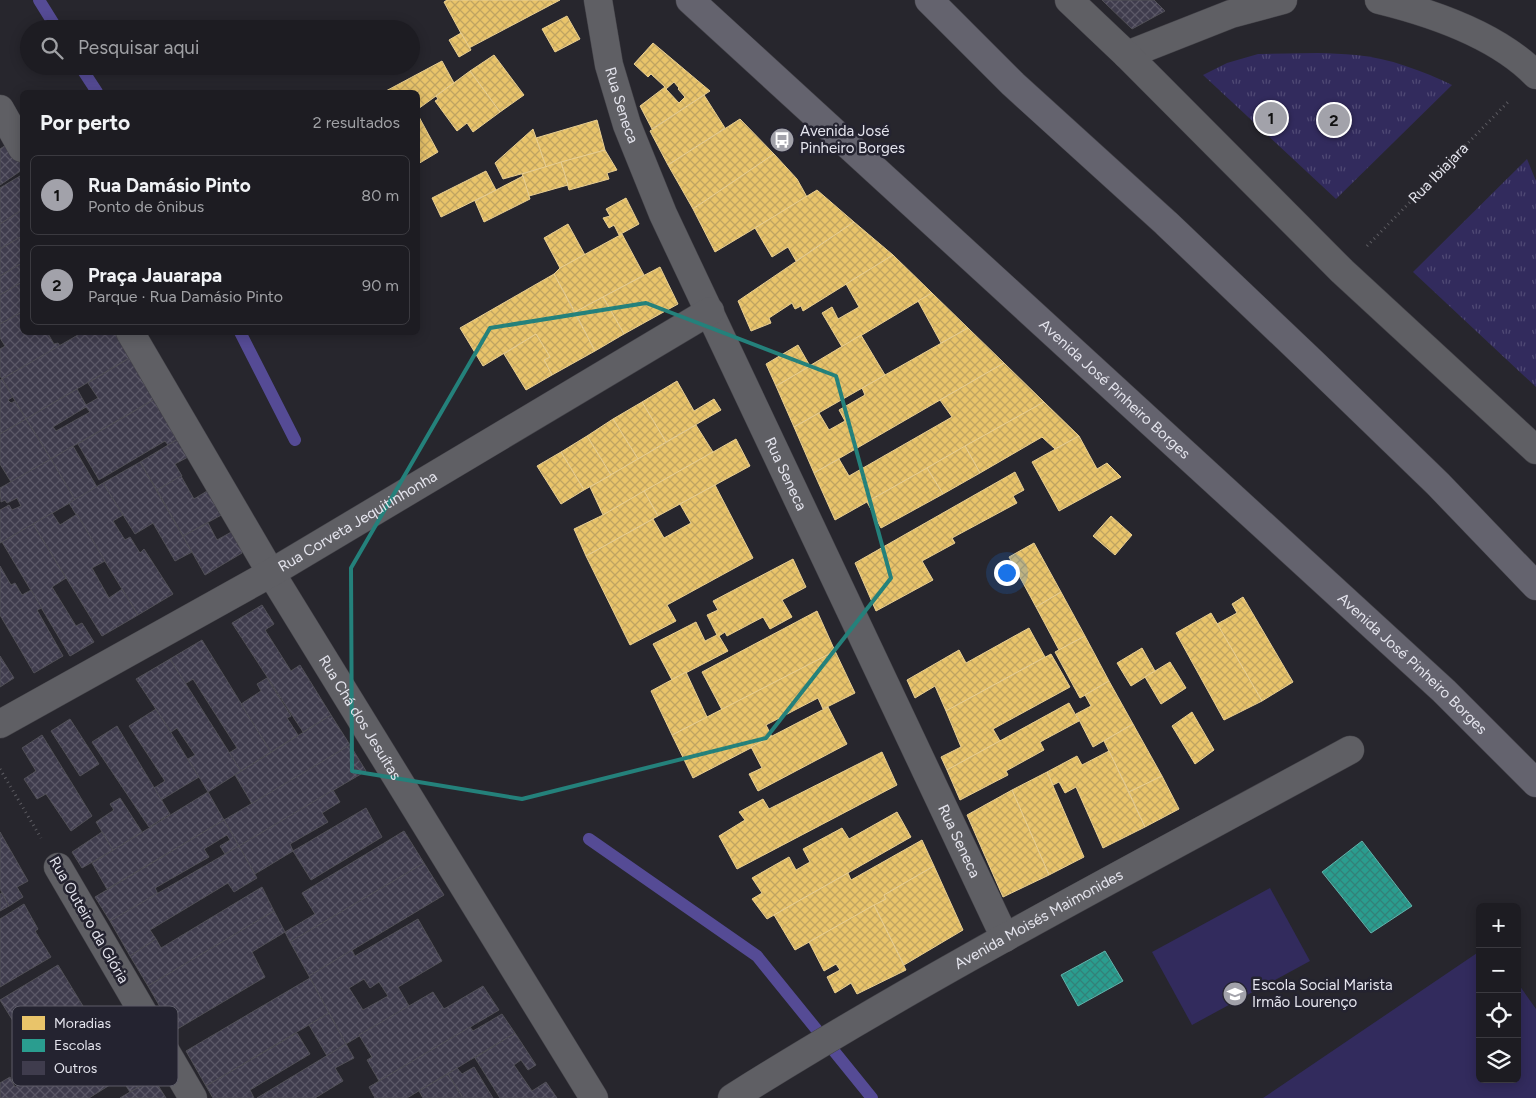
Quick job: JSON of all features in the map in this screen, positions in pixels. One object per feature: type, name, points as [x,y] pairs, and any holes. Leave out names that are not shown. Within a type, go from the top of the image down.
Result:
[{"type":"main road","name":"Avenida José Pinheiro Borges","points":[[690,0],[1444,691],[1536,783]]},
{"type":"main road","points":[[929,0],[1013,84],[1166,224],[1438,484],[1536,586]]},
{"type":"street","name":"Rua Seneca","points":[[598,0],[609,65],[627,125],[663,214],[1006,938]]},
{"type":"street","points":[[1069,0],[1127,55],[1342,271],[1536,450]]},
{"type":"street","points":[[1127,55],[1231,14],[1283,0]]},
{"type":"street","points":[[1379,0],[1412,8],[1456,25],[1512,54],[1536,74]]},
{"type":"street","points":[[0,110],[20,145]]},
{"type":"street","name":"Rua Corveta Jequitinhonha","points":[[0,724],[271,572],[710,311]]},
{"type":"street","name":"Rua Chá dos Jesuítas","points":[[132,335],[271,572],[594,1098]]},
{"type":"street","name":"Avenida Moisés Maimonides","points":[[732,1098],[811,1048],[1006,938],[1350,750]]},
{"type":"street","name":"Rua Outeiro da Glória","points":[[58,866],[139,1006]]},
{"type":"street","name":"Rua Outeiro da Glória","points":[[178,1072],[193,1098]]},
{"type":"path","name":"Rua Ibiajara","points":[[1342,271],[1536,74]]},
{"type":"path","name":"Rua Outeiro da Glória","points":[[0,769],[58,866]]},
{"type":"highlighted area","points":[[646,303],[836,376],[891,578],[766,738],[522,799],[352,771],[351,568],[490,328]]},
{"type":"green space","points":[[1318,53],[1356,55],[1381,59],[1418,70],[1452,85],[1336,199],[1203,75],[1227,63],[1258,54]]},
{"type":"green space","points":[[1527,159],[1536,181],[1536,387],[1413,272]]},
{"type":"green space","points":[[1270,888],[1310,961],[1192,1025],[1152,952]]},
{"type":"green space","points":[[1476,954],[1476,1083],[1521,1083],[1521,988],[1536,1009],[1536,1098],[1263,1098]]},
{"type":"building: Moradias","points":[[447,0],[560,0],[469,48],[444,2]]},
{"type":"building: Moradias","points":[[567,16],[580,39],[555,52],[542,29]]},
{"type":"building: Moradias","points":[[461,33],[471,50],[459,57],[449,40]]},
{"type":"building: Moradias","points":[[653,43],[710,91],[652,129],[640,106],[665,87],[651,74],[648,77],[634,64]],"holes":[[[674,82],[685,97],[679,103],[666,89]]]},
{"type":"building: Moradias","points":[[494,55],[524,95],[500,112],[470,71]]},
{"type":"building: Moradias","points":[[442,61],[454,83],[420,108],[420,90],[388,90],[416,75],[420,75],[420,73]]},
{"type":"building: Moradias","points":[[470,71],[500,112],[473,132],[467,123],[457,131],[435,101],[438,99],[436,96]]},
{"type":"building: Moradias","points":[[704,95],[725,128],[668,165],[650,131]]},
{"type":"building: Moradias","points":[[420,119],[438,152],[420,163]]},
{"type":"building: Moradias","points":[[740,119],[774,154],[693,209],[668,165]]},
{"type":"building: Moradias","points":[[597,120],[605,150],[546,167],[536,138]]},
{"type":"building: Moradias","points":[[533,129],[546,167],[503,179],[495,163]]},
{"type":"building: Moradias","points":[[605,150],[617,170],[607,173],[609,179],[569,190],[561,162]]},
{"type":"building: Moradias","points":[[774,154],[797,179],[807,197],[715,252],[693,209]]},
{"type":"building: Moradias","points":[[561,162],[568,185],[529,196],[522,174]]},
{"type":"building: Moradias","points":[[486,171],[496,190],[441,217],[432,198]]},
{"type":"building: Moradias","points":[[523,176],[530,199],[484,222],[475,201]]},
{"type":"building: Moradias","points":[[817,190],[854,222],[796,261],[788,247],[772,257],[755,228]]},
{"type":"building: Moradias","points":[[626,198],[639,224],[619,235],[614,225],[609,228],[603,218],[610,216],[606,209]]},
{"type":"building: Moradias","points":[[854,222],[893,255],[803,311],[801,306],[795,309],[792,303],[769,318],[771,323],[751,331],[738,301]]},
{"type":"building: Moradias","points":[[568,224],[585,255],[560,268],[544,238]]},
{"type":"building: Moradias","points":[[622,234],[644,275],[575,312],[554,274],[560,268]]},
{"type":"building: Moradias","points":[[893,255],[932,293],[842,347],[822,313],[832,307],[838,319],[859,307],[846,284]]},
{"type":"building: Moradias","points":[[660,267],[678,304],[624,334],[603,297]]},
{"type":"building: Moradias","points":[[554,274],[595,351],[552,375],[544,360],[550,357],[536,334],[483,366],[460,328]]},
{"type":"building: Moradias","points":[[932,293],[968,328],[941,343],[918,301]]},
{"type":"building: Moradias","points":[[603,297],[624,334],[595,351],[575,312]]},
{"type":"building: Moradias","points":[[968,328],[1004,363],[814,473],[794,427],[819,413],[829,430],[845,421],[839,410],[865,395],[862,388]]},
{"type":"building: Moradias","points":[[536,334],[550,357],[544,360],[552,375],[526,390],[504,354]]},
{"type":"building: Moradias","points":[[861,335],[885,375],[794,427],[776,386]]},
{"type":"building: Moradias","points":[[798,345],[810,366],[776,386],[766,364]]},
{"type":"building: Moradias","points":[[1004,363],[1044,402],[835,520],[814,473],[839,459],[849,476],[952,417],[940,400]]},
{"type":"building: Moradias","points":[[677,381],[694,411],[714,399],[721,410],[666,442],[642,402]]},
{"type":"building: Moradias","points":[[642,402],[666,442],[638,459],[613,419]]},
{"type":"building: Moradias","points":[[1044,402],[1079,436],[1055,449],[1042,437],[980,473],[965,446]]},
{"type":"building: Moradias","points":[[613,419],[638,459],[611,475],[587,436]]},
{"type":"building: Moradias","points":[[696,425],[713,452],[603,515],[590,487]]},
{"type":"building: Moradias","points":[[587,436],[611,475],[584,490],[561,452]]},
{"type":"building: Moradias","points":[[1079,436],[1097,469],[1107,463],[1121,477],[1059,511],[1032,462]]},
{"type":"building: Moradias","points":[[736,439],[750,466],[658,516],[644,491]]},
{"type":"building: Moradias","points":[[965,446],[980,473],[943,494],[927,468]]},
{"type":"building: Moradias","points":[[561,452],[584,490],[561,504],[537,466]]},
{"type":"building: Moradias","points":[[927,468],[943,494],[881,528],[867,502]]},
{"type":"building: Moradias","points":[[1015,472],[1024,490],[1013,496],[1017,503],[952,538],[955,543],[922,561],[933,580],[876,611],[855,563]]},
{"type":"building: Moradias","points":[[715,485],[753,558],[667,605],[676,621],[630,645],[586,556],[653,519],[664,538],[691,523],[680,504]]},
{"type":"building: Moradias","points":[[644,491],[658,516],[586,556],[574,529],[603,515]]},
{"type":"building: Moradias","points":[[1111,516],[1132,535],[1115,555],[1093,536]]},
{"type":"building: Moradias","points":[[1034,543],[1061,592],[1036,607],[1009,557]]},
{"type":"building: Moradias","points":[[793,559],[806,587],[782,600],[792,617],[770,629],[763,617],[727,636],[725,632],[719,636],[728,651],[672,680],[653,644],[696,622],[705,641],[717,635],[707,615],[718,610],[713,601]]},
{"type":"building: Moradias","points":[[1061,592],[1085,636],[1059,650],[1036,607]]},
{"type":"building: Moradias","points":[[1243,597],[1293,682],[1262,701],[1217,624],[1237,613],[1232,604]]},
{"type":"building: Moradias","points":[[817,611],[835,651],[722,710],[702,672]]},
{"type":"building: Moradias","points":[[1211,613],[1262,701],[1224,720],[1176,633]]},
{"type":"building: Moradias","points":[[1029,628],[1045,657],[946,711],[935,686],[915,698],[907,680],[959,650],[966,663]]},
{"type":"building: Moradias","points":[[1085,636],[1109,681],[1080,698],[1055,652]]},
{"type":"building: Moradias","points":[[1142,648],[1155,671],[1131,686],[1117,663]]},
{"type":"building: Moradias","points":[[835,651],[855,693],[823,709],[818,698],[766,725],[772,737],[693,778],[672,735]]},
{"type":"building: Moradias","points":[[1051,654],[1070,687],[993,729],[1000,741],[947,770],[941,757],[961,747],[946,711]]},
{"type":"building: Moradias","points":[[1170,662],[1186,688],[1161,704],[1145,677]]},
{"type":"building: Moradias","points":[[686,672],[707,717],[672,735],[651,691]]},
{"type":"building: Moradias","points":[[1109,681],[1133,724],[1093,747],[1076,714],[1091,706],[1085,695]]},
{"type":"building: Moradias","points":[[1069,703],[1079,721],[1040,742],[1044,750],[1006,771],[1008,775],[960,800],[947,770]]},
{"type":"building: Moradias","points":[[828,707],[847,744],[758,791],[749,774],[762,768],[751,747]]},
{"type":"building: Moradias","points":[[1192,712],[1214,750],[1195,764],[1172,726]]},
{"type":"building: Moradias","points":[[1133,724],[1162,776],[1129,792],[1104,741]]},
{"type":"building: Moradias","points":[[1109,751],[1145,827],[1103,848],[1076,787],[1065,793],[1059,782],[1053,785],[1047,772],[1077,756],[1082,765]]},
{"type":"building: Moradias","points":[[882,752],[897,785],[737,869],[719,836],[745,820],[739,812],[763,799],[769,809]]},
{"type":"building: Moradias","points":[[1047,772],[1084,857],[1049,875],[1012,790]]},
{"type":"building: Moradias","points":[[1162,776],[1179,809],[1145,827],[1129,792]]},
{"type":"building: Moradias","points":[[1012,790],[1049,875],[1003,897],[967,815]]},
{"type":"building: Moradias","points":[[897,812],[911,837],[767,919],[752,899],[762,893],[752,878],[789,857],[796,870],[810,862],[803,849],[842,828],[849,839]]},
{"type":"building: Moradias","points":[[922,840],[934,866],[884,895],[886,899],[795,950],[774,915],[848,873],[851,880]]},
{"type":"building: Moradias","points":[[934,866],[963,930],[904,965],[874,905],[886,899],[884,895]]},
{"type":"building: Moradias","points":[[874,905],[906,970],[857,994],[851,983],[835,993],[827,977],[840,970],[836,964],[824,971],[809,942]]},
{"type":"building: Escolas","points":[[1362,841],[1412,906],[1371,933],[1322,872]]},
{"type":"building: Escolas","points":[[1105,951],[1123,981],[1078,1006],[1061,975]]},
{"type":"building: Outros","points":[[1102,0],[1154,0],[1165,11],[1132,29]]},
{"type":"building: Outros","points":[[9,143],[20,159],[20,171],[0,185],[0,149]]},
{"type":"building: Outros","points":[[20,176],[20,211],[0,224],[0,188]]},
{"type":"building: Outros","points":[[20,211],[20,237],[0,249],[0,224]]},
{"type":"building: Outros","points":[[20,237],[20,264],[0,276],[0,249]]},
{"type":"building: Outros","points":[[20,264],[20,283],[0,295],[0,276]]},
{"type":"building: Outros","points":[[20,283],[20,313],[0,324],[0,295]]},
{"type":"building: Outros","points":[[20,313],[20,335],[49,335],[54,344],[58,343],[60,346],[2,379],[0,376],[0,349],[5,346],[0,338],[0,324]]},
{"type":"building: Outros","points":[[78,335],[125,335],[136,354],[26,419],[2,379]]},
{"type":"building: Outros","points":[[136,354],[160,396],[51,459],[26,419],[77,389],[86,405],[98,398],[88,383]],"holes":[[[86,407],[90,412],[56,431],[53,427]]]},
{"type":"building: Outros","points":[[2,379],[13,397],[8,400],[11,403],[15,401],[26,419],[0,434],[0,380]]},
{"type":"building: Outros","points":[[160,396],[183,436],[168,445],[165,441],[99,480],[78,444]]},
{"type":"building: Outros","points":[[26,419],[51,459],[11,482],[0,464],[0,434]]},
{"type":"building: Outros","points":[[178,439],[188,457],[175,464],[182,476],[157,490],[140,462]]},
{"type":"building: Outros","points":[[73,446],[97,487],[75,500],[51,459]]},
{"type":"building: Outros","points":[[51,459],[75,500],[0,543],[0,510],[9,505],[12,510],[21,506],[17,498],[7,503],[5,500],[1,502],[0,488]]},
{"type":"building: Outros","points":[[140,462],[192,552],[175,561],[153,523],[135,534],[103,483]]},
{"type":"building: Outros","points":[[181,476],[194,499],[212,488],[225,513],[183,536],[157,490]]},
{"type":"building: Outros","points":[[103,483],[123,515],[113,521],[125,540],[130,537],[140,553],[144,549],[173,594],[138,615],[69,503]]},
{"type":"building: Outros","points":[[52,513],[60,525],[77,514],[105,561],[92,568],[109,598],[122,589],[138,615],[102,636],[33,524]]},
{"type":"building: Outros","points":[[208,523],[217,540],[235,530],[244,547],[242,553],[205,575],[183,536]]},
{"type":"building: Outros","points":[[33,524],[66,578],[52,587],[76,626],[82,623],[94,642],[70,656],[2,542]]},
{"type":"building: Outros","points":[[0,566],[11,585],[15,583],[22,595],[31,590],[42,608],[37,610],[63,656],[34,673],[0,615]]},
{"type":"building: Outros","points":[[262,605],[274,624],[265,630],[291,671],[300,665],[331,715],[303,732],[232,623]]},
{"type":"building: Outros","points":[[202,640],[271,752],[241,771],[229,753],[237,748],[193,679],[185,684],[170,659]]},
{"type":"building: Outros","points":[[0,656],[14,678],[0,687]]},
{"type":"building: Outros","points":[[170,659],[241,771],[208,792],[188,759],[195,755],[177,728],[171,732],[136,679]]},
{"type":"building: Outros","points":[[267,678],[291,716],[287,718],[298,735],[271,752],[241,704],[261,691],[257,684]]},
{"type":"building: Outros","points":[[156,709],[199,777],[161,800],[154,788],[165,781],[129,726]]},
{"type":"building: Outros","points":[[331,715],[350,745],[252,804],[235,775]]},
{"type":"building: Outros","points":[[70,719],[99,764],[80,776],[51,731]]},
{"type":"building: Outros","points":[[117,726],[170,814],[149,827],[92,742]]},
{"type":"building: Outros","points":[[42,735],[92,816],[71,831],[46,794],[37,799],[24,779],[36,771],[22,748]]},
{"type":"building: Outros","points":[[350,745],[366,771],[239,846],[224,820]]},
{"type":"building: Outros","points":[[333,790],[340,802],[322,813],[328,822],[290,844],[293,851],[255,874],[239,846]]},
{"type":"building: Outros","points":[[208,792],[224,820],[107,889],[92,863]]},
{"type":"building: Outros","points":[[120,798],[142,832],[113,850],[96,822],[114,810],[110,804]]},
{"type":"building: Outros","points":[[366,808],[382,837],[311,880],[293,851]]},
{"type":"building: Outros","points":[[224,820],[239,846],[225,854],[220,846],[230,840],[227,835],[204,849],[209,857],[155,888],[158,894],[110,921],[95,897]]},
{"type":"building: Outros","points":[[404,831],[424,863],[290,942],[285,932],[315,914],[302,893]]},
{"type":"building: Outros","points":[[0,832],[28,881],[17,887],[23,897],[9,906],[0,889]]},
{"type":"building: Outros","points":[[102,832],[113,850],[82,868],[72,852]]},
{"type":"building: Outros","points":[[239,846],[257,878],[234,892],[228,883],[150,930],[156,939],[130,956],[110,921]]},
{"type":"building: Outros","points":[[424,863],[444,895],[309,976],[290,942]]},
{"type":"building: Outros","points":[[262,887],[274,911],[148,986],[130,956],[156,939],[161,948]]},
{"type":"building: Outros","points":[[2,893],[9,906],[0,911],[0,894]]},
{"type":"building: Outros","points":[[24,904],[38,929],[35,931],[51,957],[0,987],[0,919]]},
{"type":"building: Outros","points":[[274,911],[285,932],[252,952],[265,977],[178,1029],[178,1006],[160,1006],[148,986]]},
{"type":"building: Outros","points":[[418,919],[442,961],[398,987],[409,1006],[346,1044],[309,976],[352,950],[355,956]],"holes":[[[364,979],[370,988],[379,982],[388,996],[363,1010],[349,988]]]},
{"type":"building: Outros","points":[[58,965],[83,1006],[12,1006],[12,1019],[0,1000]]},
{"type":"building: Outros","points":[[310,978],[329,1013],[206,1086],[186,1051]]},
{"type":"building: Outros","points":[[483,986],[499,1010],[379,1081],[367,1060],[372,1057],[359,1035],[433,992],[444,1009]]},
{"type":"building: Outros","points":[[329,1013],[346,1044],[327,1056],[309,1025]]},
{"type":"building: Outros","points":[[502,1014],[515,1033],[407,1098],[375,1098],[369,1087],[470,1027],[473,1031]]},
{"type":"building: Outros","points":[[297,1033],[310,1054],[250,1090],[254,1098],[213,1098],[206,1086]]},
{"type":"building: Outros","points":[[515,1033],[536,1065],[528,1070],[521,1060],[514,1065],[532,1091],[546,1082],[557,1098],[500,1098],[475,1058]]},
{"type":"building: Outros","points":[[346,1044],[354,1058],[335,1068],[343,1081],[315,1098],[257,1098]]},
{"type":"building: Outros","points":[[474,1067],[493,1098],[463,1098],[448,1074],[457,1068],[462,1074]]},
{"type":"building: Outros","points":[[448,1074],[463,1098],[423,1098],[419,1091]]},
{"type":"building: Outros","points":[[10,1077],[12,1086],[108,1086],[89,1098],[0,1098],[0,1083]]},
{"type":"building: Outros","points":[[126,1086],[141,1086],[130,1092]]},
{"type":"building: Outros","points":[[141,1086],[158,1086],[166,1098],[120,1098]]},
{"type":"waterway","points":[[39,0],[51,20]]},
{"type":"waterway","points":[[86,75],[96,90]]},
{"type":"waterway","points":[[242,335],[295,440]]},
{"type":"waterway","points":[[589,839],[757,956],[872,1098]]},
{"type":"place","name":"Rua Damásio Pinto","points":[[1271,118]]},
{"type":"place","name":"Praça Jauarapa","points":[[1334,120]]},
{"type":"place","name":"Avenida José Pinheiro Borges","points":[[782,140]]},
{"type":"place","name":"Escola Social Marista Irmão Lourenço","points":[[1235,994]]}]
